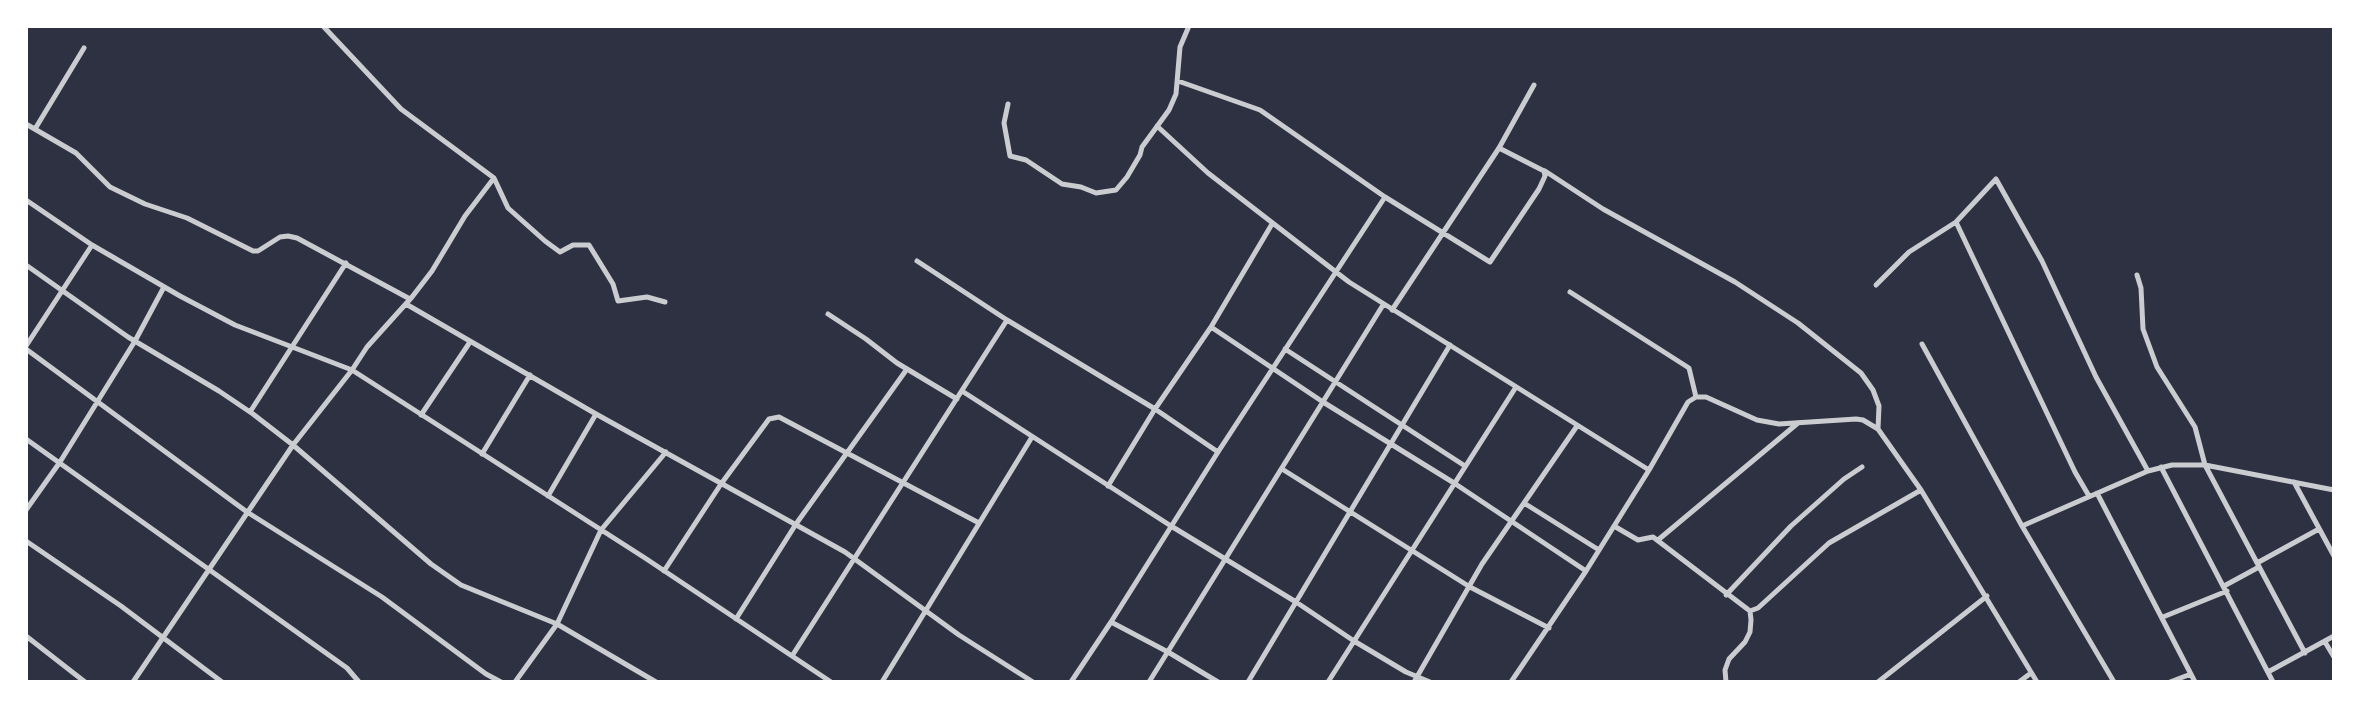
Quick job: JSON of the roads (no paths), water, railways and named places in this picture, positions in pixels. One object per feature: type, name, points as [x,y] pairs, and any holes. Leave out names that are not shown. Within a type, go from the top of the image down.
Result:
[{"type":"street","points":[[323,26],[401,109],[494,178],[508,208],[529,228],[560,252],[573,245],[589,245],[613,284],[618,301],[647,297],[665,302]]},
{"type":"street","points":[[1008,104],[1004,123],[1010,156],[1026,160],[1062,184],[1096,193],[1116,190],[1173,102],[1180,47],[1189,26]]},
{"type":"street","points":[[35,129],[84,48]]},
{"type":"street","points":[[1178,81],[1260,110],[1385,197],[1490,262],[1544,181],[1544,171]]},
{"type":"street","points":[[1392,310],[1499,148],[1534,85]]},
{"type":"street","points":[[26,124],[76,153],[110,187],[145,204],[187,218],[253,251],[288,236],[346,263],[470,342],[853,558],[1033,682]]},
{"type":"street","points":[[1157,126],[1208,173],[1337,273],[1383,305],[1649,470]]},
{"type":"street","points":[[1499,148],[1735,282],[1798,323],[1861,373],[1879,406],[1878,429]]},
{"type":"street","points":[[133,682],[293,445],[367,347],[432,271],[465,216],[494,178]]},
{"type":"street","points":[[1876,285],[1909,252],[1956,222],[1996,179],[2042,261],[2096,377],[2148,471]]},
{"type":"street","points":[[1071,682],[1385,197]]},
{"type":"street","points":[[26,200],[92,245],[235,325],[352,370],[831,682]]},
{"type":"street","points":[[1956,222],[2089,496]]},
{"type":"street","points":[[1108,486],[1155,409],[1211,327],[1272,224]]},
{"type":"street","points":[[92,245],[26,347],[247,512],[382,597],[501,682]]},
{"type":"street","points":[[917,261],[1007,320],[1155,409],[1218,452]]},
{"type":"street","points":[[250,412],[346,263]]},
{"type":"street","points":[[26,265],[135,341],[250,412],[431,564],[461,585],[557,624],[656,682]]},
{"type":"street","points":[[2137,275],[2146,340],[2157,367],[2195,427],[2205,465],[2305,653]]},
{"type":"street","points":[[26,510],[60,462],[135,341],[164,287]]},
{"type":"street","points":[[1570,292],[1689,368],[1696,397]]},
{"type":"street","points":[[1149,682],[1383,305]]},
{"type":"street","points":[[828,314],[907,369],[957,399]]},
{"type":"street","points":[[792,656],[1007,320]]},
{"type":"street","points":[[1211,327],[1586,571]]},
{"type":"street","points":[[421,415],[470,342]]},
{"type":"street","points":[[1922,344],[2022,526],[2114,682]]},
{"type":"street","points":[[1248,682],[1450,345]]},
{"type":"street","points":[[1285,349],[1465,466]]},
{"type":"street","points":[[736,619],[796,524],[907,369]]},
{"type":"street","points":[[482,454],[530,375]]},
{"type":"street","points":[[1328,682],[1516,387]]},
{"type":"street","points":[[962,391],[1354,641],[1416,679],[1430,682]]},
{"type":"street","points":[[1511,682],[1586,571],[1688,402],[1696,397],[1706,397],[1757,420],[1779,424],[1856,419],[1878,429],[1921,490],[2037,682]]},
{"type":"street","points":[[548,496],[596,414]]},
{"type":"street","points":[[664,571],[721,484],[769,419],[779,417],[979,523]]},
{"type":"street","points":[[1658,540],[1798,423]]},
{"type":"street","points":[[1416,679],[1482,564],[1577,426]]},
{"type":"street","points":[[882,682],[1032,437]]},
{"type":"street","points":[[26,439],[347,668],[359,682]]},
{"type":"street","points":[[515,682],[557,624],[601,530],[666,452]]},
{"type":"street","points":[[2022,526],[2161,467],[2205,465],[2334,490]]},
{"type":"street","points":[[1726,595],[1801,517],[1862,467]]},
{"type":"street","points":[[2161,467],[2273,682]]},
{"type":"street","points":[[1282,468],[1470,587],[1549,628]]},
{"type":"street","points":[[2293,481],[2334,556]]},
{"type":"street","points":[[1750,611],[1758,608],[1829,543],[1921,490]]},
{"type":"street","points":[[2097,493],[2195,682]]},
{"type":"street","points":[[1524,503],[1599,550]]},
{"type":"street","points":[[1614,526],[1638,540],[1649,537],[1658,540],[1750,611]]},
{"type":"street","points":[[2163,617],[2225,589],[2258,565],[2319,529]]},
{"type":"street","points":[[26,541],[222,682]]},
{"type":"street","points":[[1878,682],[1987,596]]},
{"type":"street","points":[[1726,682],[1725,670],[1729,659],[1750,632],[1750,611]]},
{"type":"street","points":[[1111,622],[1218,682]]},
{"type":"street","points":[[26,636],[85,682]]},
{"type":"street","points":[[2268,672],[2334,636]]},
{"type":"street","points":[[2325,642],[2334,657]]},
{"type":"street","points":[[2019,682],[2031,672]]},
{"type":"street","points":[[2170,682],[2191,674]]}]
